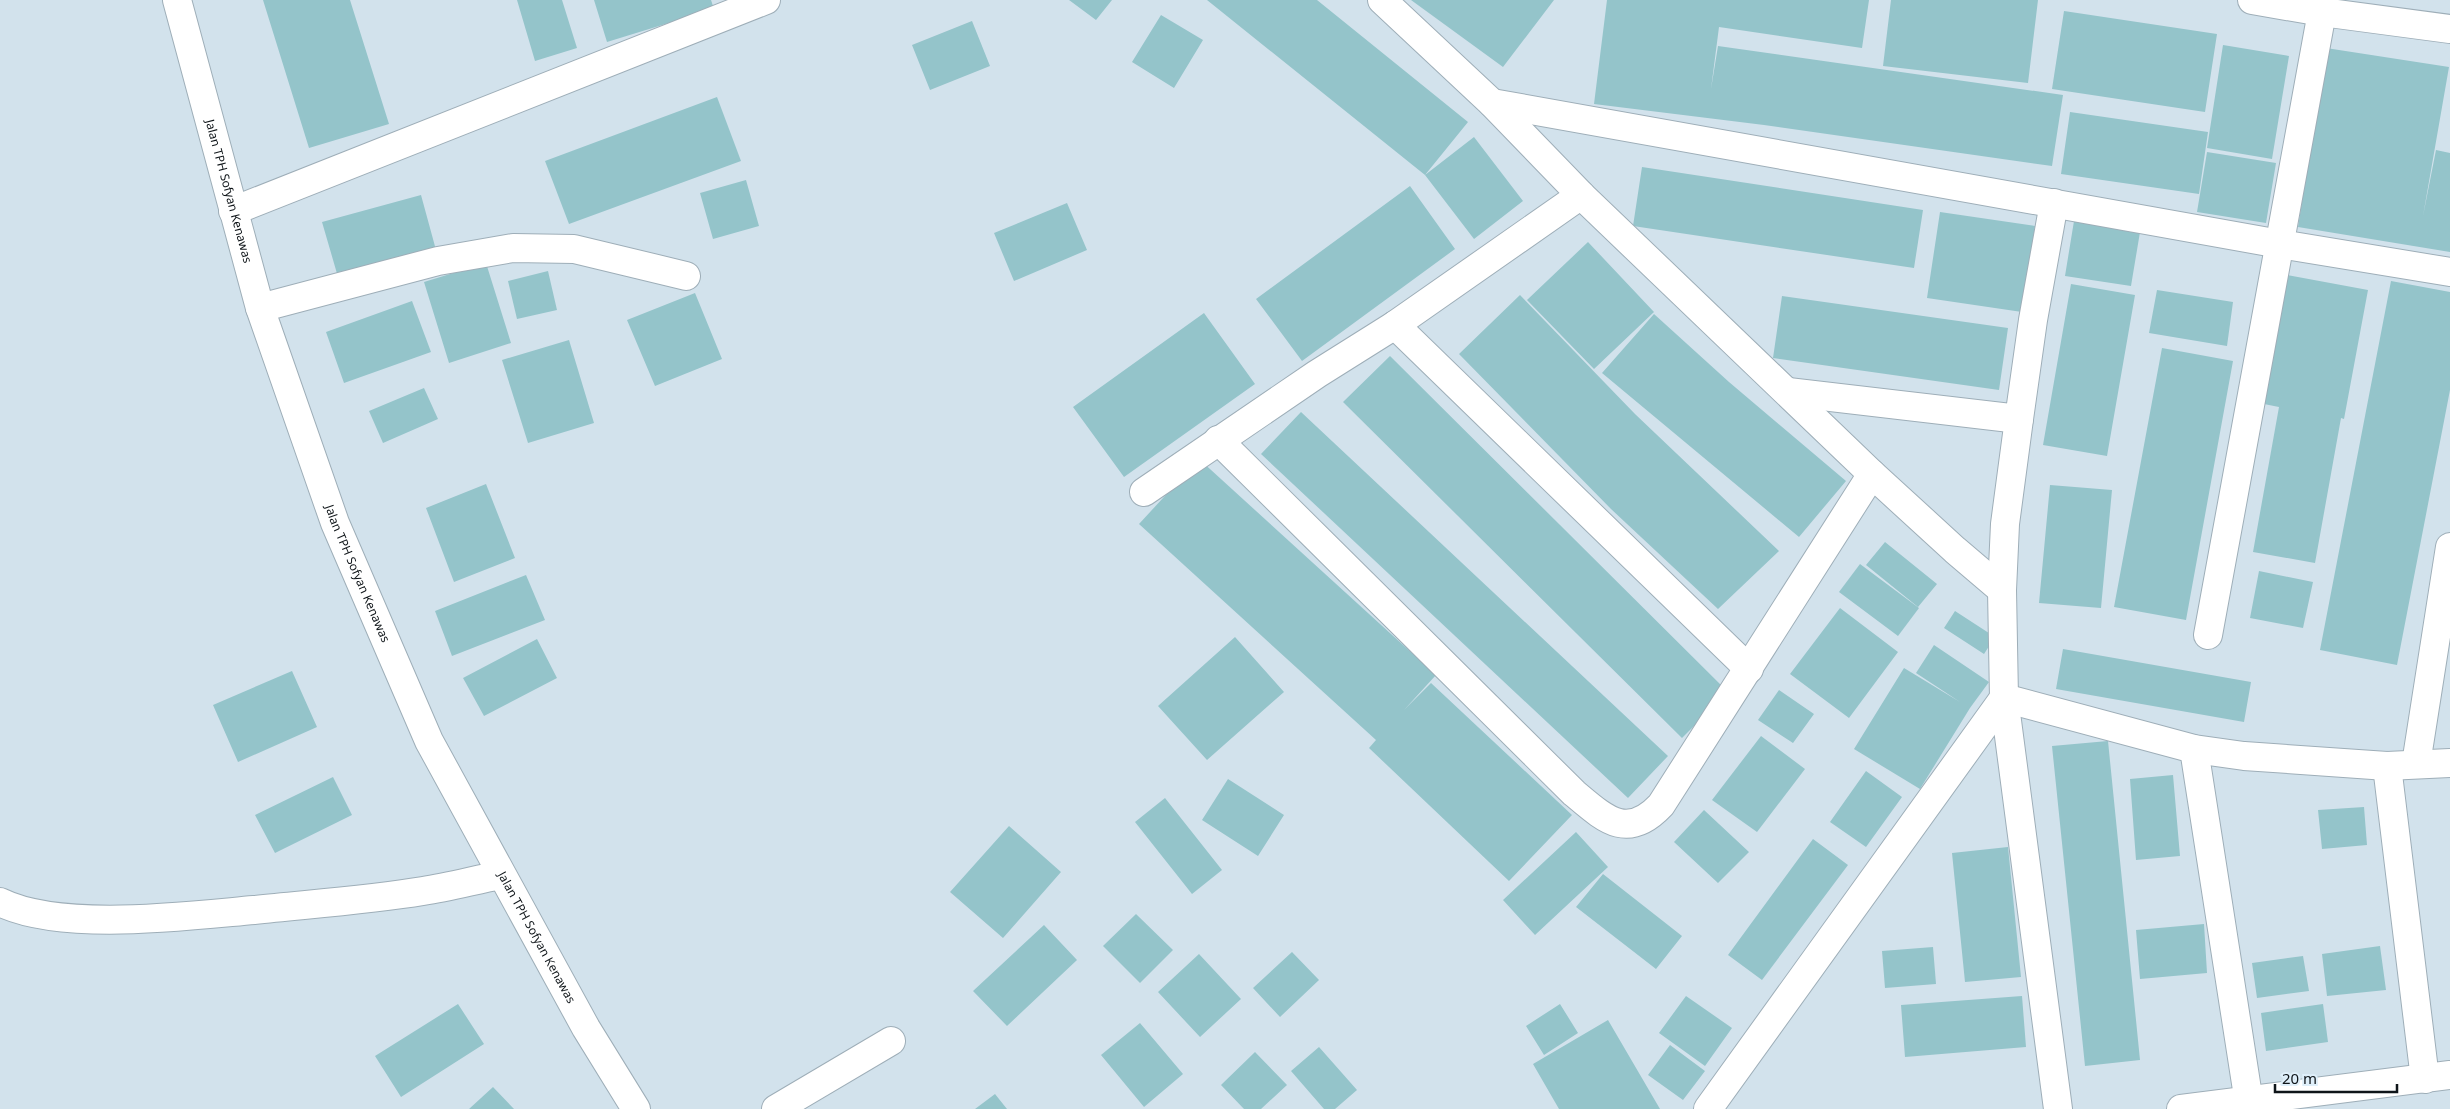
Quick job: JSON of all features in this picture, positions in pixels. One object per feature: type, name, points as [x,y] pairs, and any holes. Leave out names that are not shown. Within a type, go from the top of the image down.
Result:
[{"type":"street","name":"Jalan TPH Sofyan Kenawas","points":[[176,0],[260,308],[343,541],[429,741],[586,1028],[636,1109]]},
{"type":"street","points":[[233,211],[766,0]]},
{"type":"street","points":[[1382,0],[1492,103],[1580,195],[1872,474],[2002,590]]},
{"type":"street","points":[[2252,0],[2322,12],[2450,29]]},
{"type":"street","points":[[2208,635],[2322,12]]},
{"type":"street","points":[[1492,103],[2280,244],[2450,272]]},
{"type":"street","points":[[1144,492],[1218,440],[1395,325],[1580,195]]},
{"type":"street","points":[[2054,203],[2033,320],[2019,419],[2005,524],[2002,590],[2004,698],[2058,1109]]},
{"type":"street","points":[[260,308],[438,260],[513,248],[574,249],[686,276]]},
{"type":"street","points":[[1395,325],[1749,669]]},
{"type":"street","points":[[1788,392],[2019,419]]},
{"type":"street","points":[[1218,440],[1574,793],[1600,815],[1628,825],[1641,822],[1653,814],[1661,805],[1872,474]]},
{"type":"street","points":[[2416,764],[2450,547]]},
{"type":"street","points":[[2004,698],[2194,749],[2244,756],[2387,766],[2450,763]]},
{"type":"street","points":[[1708,1109],[2004,698]]},
{"type":"street","points":[[2194,749],[2249,1104]]},
{"type":"street","points":[[2181,1109],[2249,1104],[2437,1077],[2387,766]]},
{"type":"street","points":[[0,902],[10,907],[50,916],[109,920],[209,914],[424,891],[501,875]]},
{"type":"street","points":[[776,1109],[891,1041]]},
{"type":"building","points":[[263,0],[350,0],[389,124],[309,148]]},
{"type":"building","points":[[517,0],[562,0],[577,48],[535,61]]},
{"type":"building","points":[[594,0],[711,0],[714,9],[607,42]]},
{"type":"building","points":[[1069,0],[1112,0],[1096,20]]},
{"type":"building","points":[[1207,0],[1317,0],[1468,122],[1425,175]]},
{"type":"building","points":[[1411,0],[1554,0],[1503,67]]},
{"type":"building","points":[[1607,0],[1869,0],[1862,48],[1719,27],[1711,89],[1718,46],[2063,95],[2052,166],[1764,125],[1594,104]]},
{"type":"building","points":[[1891,0],[2038,0],[2028,83],[1883,66]]},
{"type":"building","points":[[2064,11],[2217,34],[2205,112],[2052,89]]},
{"type":"building","points":[[1161,15],[1203,40],[1174,88],[1132,62]]},
{"type":"building","points":[[972,21],[990,66],[930,90],[912,45]]},
{"type":"building","points":[[2223,45],[2289,56],[2272,159],[2207,148]]},
{"type":"building","points":[[2326,48],[2449,67],[2423,216],[2436,150],[2450,153],[2450,252],[2298,227]]},
{"type":"building","points":[[717,97],[741,161],[569,224],[545,161]]},
{"type":"building","points":[[2070,112],[2208,132],[2199,194],[2061,174]]},
{"type":"building","points":[[1474,137],[1523,201],[1474,239],[1425,175]]},
{"type":"building","points":[[2207,152],[2276,163],[2266,223],[2197,212]]},
{"type":"building","points":[[1642,167],[1923,210],[1914,268],[1633,226]]},
{"type":"building","points":[[746,180],[759,226],[713,239],[700,193]]},
{"type":"building","points":[[1410,186],[1455,249],[1302,361],[1256,299]]},
{"type":"building","points":[[421,195],[436,250],[338,277],[322,222]]},
{"type":"building","points":[[1067,203],[1087,250],[1014,281],[994,233]]},
{"type":"building","points":[[1940,212],[2035,226],[2022,312],[1927,298]]},
{"type":"building","points":[[2074,221],[2140,232],[2131,286],[2065,276]]},
{"type":"building","points":[[1588,242],[1654,312],[1594,369],[1527,300]]},
{"type":"building","points":[[486,263],[511,343],[449,363],[424,282]]},
{"type":"building","points":[[548,271],[557,310],[517,319],[508,281]]},
{"type":"building","points":[[2287,275],[2368,290],[2344,419],[2341,418],[2315,563],[2253,552],[2279,407],[2264,404]]},
{"type":"building","points":[[2391,281],[2450,292],[2450,390],[2397,665],[2320,650]]},
{"type":"building","points":[[2071,284],[2135,295],[2107,456],[2043,445]]},
{"type":"building","points":[[2157,290],[2233,302],[2227,346],[2149,333]]},
{"type":"building","points":[[695,293],[722,359],[655,386],[627,320]]},
{"type":"building","points":[[1520,295],[1635,414],[1779,551],[1718,609],[1611,509],[1459,354]]},
{"type":"building","points":[[1782,296],[2008,328],[1999,390],[1773,358]]},
{"type":"building","points":[[412,301],[431,352],[344,383],[326,332]]},
{"type":"building","points":[[1204,313],[1255,384],[1124,477],[1073,407]]},
{"type":"building","points":[[1654,314],[1729,382],[1846,481],[1799,537],[1602,373]]},
{"type":"building","points":[[569,340],[594,423],[528,443],[502,360]]},
{"type":"building","points":[[2162,348],[2233,361],[2186,620],[2114,607]]},
{"type":"building","points":[[1390,356],[1728,692],[1682,738],[1343,402]]},
{"type":"building","points":[[424,388],[438,419],[383,443],[369,411]]},
{"type":"building","points":[[1301,412],[1668,756],[1628,798],[1261,454]]},
{"type":"building","points":[[1199,459],[1436,675],[1404,710],[1431,683],[1572,815],[1509,881],[1369,748],[1376,740],[1139,524]]},
{"type":"building","points":[[486,484],[515,558],[454,582],[426,508]]},
{"type":"building","points":[[2050,485],[2112,490],[2101,608],[2039,603]]},
{"type":"building","points":[[1885,542],[1937,584],[1918,607],[1866,565]]},
{"type":"building","points":[[1860,564],[1919,608],[1898,636],[1839,592]]},
{"type":"building","points":[[2259,571],[2313,582],[2303,628],[2250,618]]},
{"type":"building","points":[[526,575],[545,620],[452,656],[435,611]]},
{"type":"building","points":[[1840,608],[1898,652],[1849,718],[1790,674]]},
{"type":"building","points":[[1955,611],[1995,637],[1984,654],[1944,628]]},
{"type":"building","points":[[1235,637],[1284,692],[1207,760],[1158,706]]},
{"type":"building","points":[[537,639],[557,678],[484,716],[463,678]]},
{"type":"building","points":[[1934,645],[1989,682],[1970,708],[1920,789],[1854,749],[1904,668],[1960,702],[1916,673]]},
{"type":"building","points":[[2063,649],[2251,682],[2244,722],[2056,689]]},
{"type":"building","points":[[292,671],[317,727],[238,762],[213,705]]},
{"type":"building","points":[[1779,690],[1814,714],[1793,743],[1758,720]]},
{"type":"building","points":[[1761,736],[1805,769],[1757,832],[1712,800]]},
{"type":"building","points":[[2108,741],[2140,1060],[2085,1066],[2052,746]]},
{"type":"building","points":[[1866,771],[1902,797],[1866,847],[1830,822]]},
{"type":"building","points":[[2173,775],[2180,856],[2136,860],[2130,779]]},
{"type":"building","points":[[333,777],[352,815],[275,853],[255,815]]},
{"type":"building","points":[[1228,779],[1284,815],[1258,856],[1202,820]]},
{"type":"building","points":[[1165,798],[1222,870],[1192,894],[1135,822]]},
{"type":"building","points":[[2364,807],[2367,845],[2322,849],[2318,810]]},
{"type":"building","points":[[1704,810],[1749,852],[1718,883],[1674,842]]},
{"type":"building","points":[[1009,826],[1061,872],[1003,938],[950,892]]},
{"type":"building","points":[[1576,832],[1608,867],[1535,935],[1503,900]]},
{"type":"building","points":[[1813,839],[1848,865],[1762,980],[1728,955]]},
{"type":"building","points":[[2008,847],[2021,977],[1965,982],[1952,853]]},
{"type":"building","points":[[1603,874],[1682,936],[1656,969],[1576,907]]},
{"type":"building","points":[[1136,914],[1173,950],[1140,983],[1103,946]]},
{"type":"building","points":[[2204,924],[2207,973],[2140,979],[2136,930]]},
{"type":"building","points":[[1044,925],[1077,960],[1007,1026],[973,991]]},
{"type":"building","points":[[2380,946],[2386,990],[2327,996],[2322,954]]},
{"type":"building","points":[[1933,947],[1936,984],[1885,988],[1882,951]]},
{"type":"building","points":[[1292,952],[1319,980],[1280,1017],[1253,988]]},
{"type":"building","points":[[1199,954],[1241,999],[1200,1037],[1158,992]]},
{"type":"building","points":[[2303,956],[2309,991],[2257,998],[2252,963]]},
{"type":"building","points":[[1686,996],[1732,1028],[1705,1066],[1659,1033]]},
{"type":"building","points":[[2022,996],[2026,1047],[1905,1057],[1901,1005]]},
{"type":"building","points":[[458,1004],[484,1044],[401,1097],[375,1056]]},
{"type":"building","points":[[1560,1004],[1578,1033],[1544,1055],[1526,1026]]},
{"type":"building","points":[[2323,1004],[2328,1042],[2266,1051],[2261,1013]]},
{"type":"building","points":[[1608,1020],[1660,1109],[1559,1109],[1533,1064]]},
{"type":"building","points":[[1140,1023],[1183,1074],[1144,1107],[1101,1055]]},
{"type":"building","points":[[1670,1045],[1705,1071],[1683,1100],[1648,1075]]},
{"type":"building","points":[[1319,1047],[1357,1090],[1335,1109],[1324,1109],[1291,1071]]},
{"type":"building","points":[[1255,1052],[1287,1085],[1261,1109],[1244,1109],[1221,1085]]},
{"type":"building","points":[[493,1087],[514,1109],[469,1109]]},
{"type":"building","points":[[995,1094],[1007,1109],[975,1109]]}]
